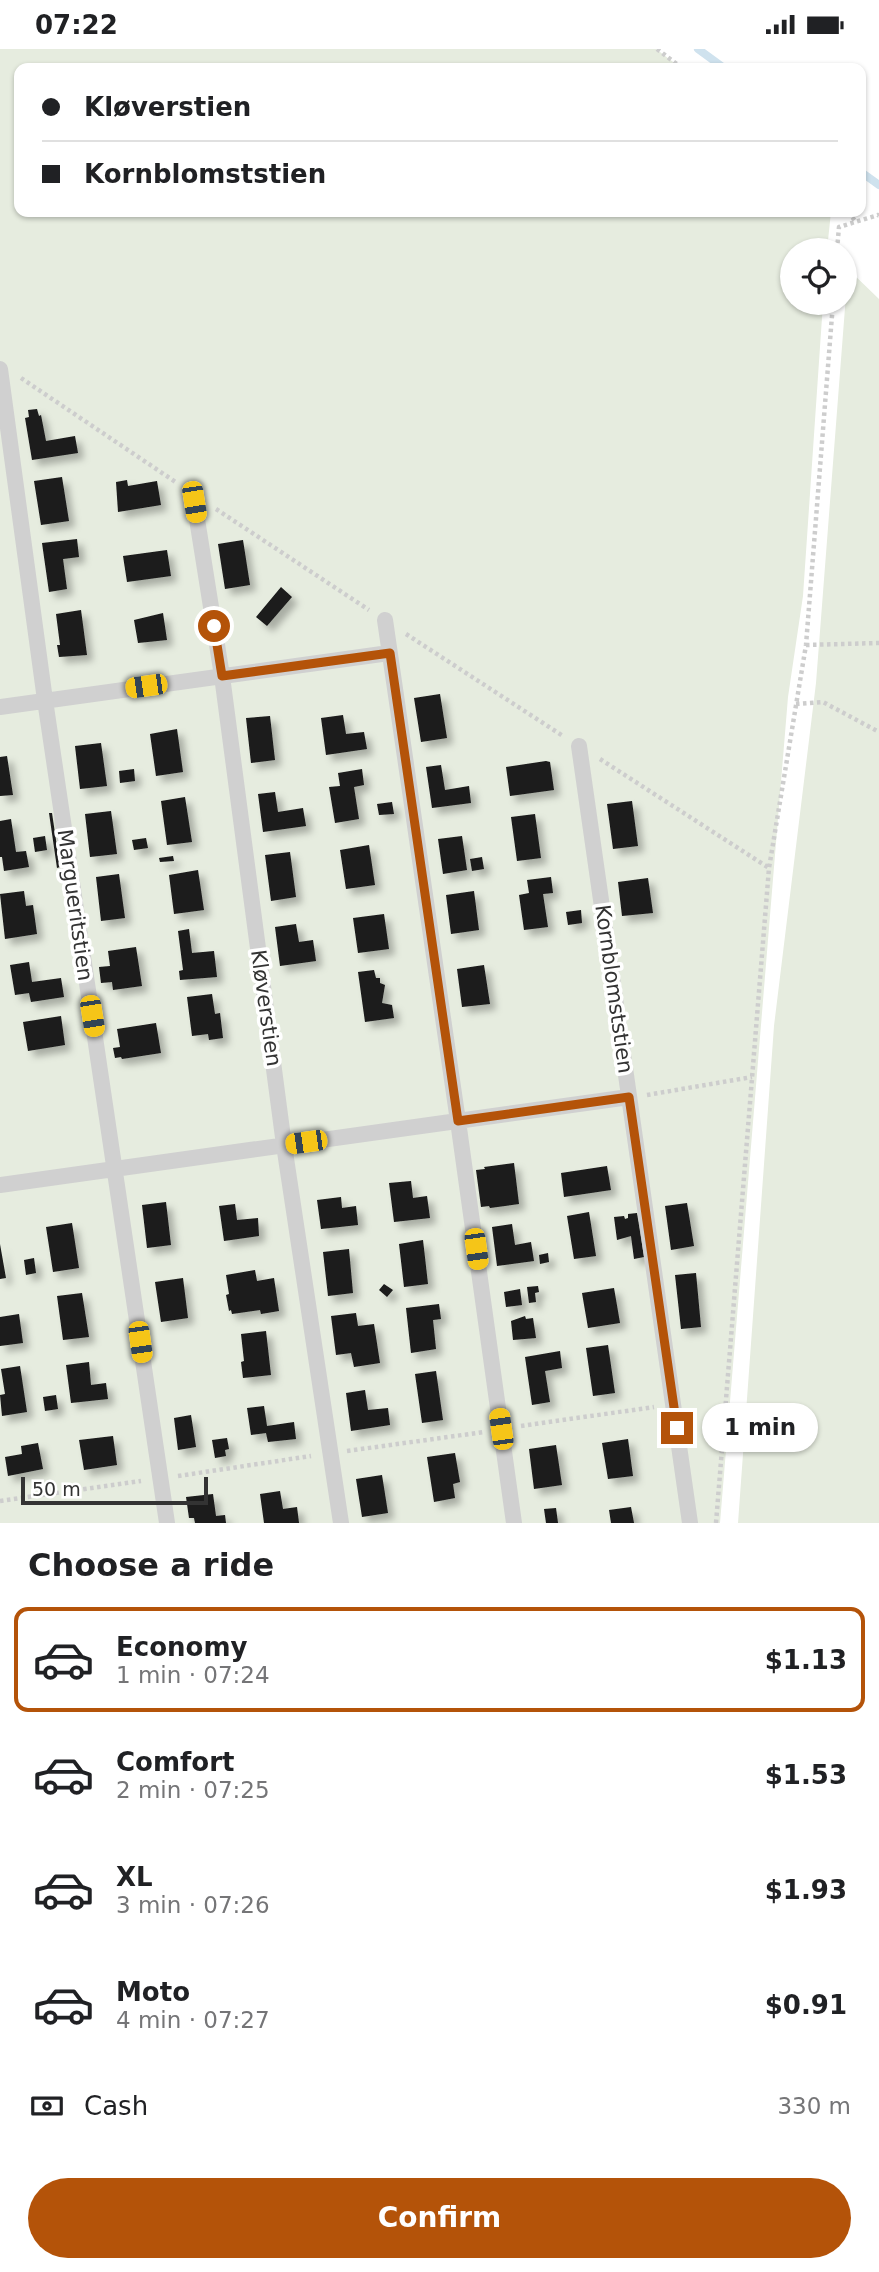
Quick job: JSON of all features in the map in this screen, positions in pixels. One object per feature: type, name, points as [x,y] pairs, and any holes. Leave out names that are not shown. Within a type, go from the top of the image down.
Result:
[{"type":"lane","name":"Margueritstien","points":[[0,369],[45,701],[167,1523]]},
{"type":"lane","name":"Kløverstien","points":[[193,494],[222,676],[284,1145],[341,1523]]},
{"type":"lane","points":[[384,620],[514,1523]]},
{"type":"lane","points":[[0,707],[390,653]]},
{"type":"lane","name":"Kornblomststien","points":[[579,746],[690,1523]]},
{"type":"lane","points":[[0,1185],[629,1097]]},
{"type":"path","points":[[657,49],[675,63]]},
{"type":"path","points":[[838,238],[839,227],[879,216]]},
{"type":"path","points":[[852,217],[856,222]]},
{"type":"path","points":[[716,1523],[769,868],[806,645],[832,315]]},
{"type":"path","points":[[806,645],[879,643]]},
{"type":"path","points":[[796,704],[823,702],[879,732]]},
{"type":"path","points":[[629,1097],[752,1077]]},
{"type":"shaded area","points":[[0,49],[656,49],[674,63],[14,63],[14,217],[830,217],[828,238],[780,238],[780,315],[822,315],[803,596],[788,697],[720,1523],[0,1523]]},
{"type":"shaded area","points":[[857,278],[879,299],[879,1523],[738,1523],[774,1026],[816,683],[844,315],[857,315]]},
{"type":"building","points":[[37,409],[39,416],[41,415],[46,441],[75,436],[78,453],[32,460],[25,418],[29,417],[28,410]]},
{"type":"building","points":[[62,477],[69,521],[41,525],[34,481]]},
{"type":"building","points":[[127,480],[128,486],[157,481],[161,505],[118,512],[116,482]]},
{"type":"building","points":[[77,539],[79,557],[63,559],[67,589],[49,592],[42,543]]},
{"type":"building","points":[[243,540],[250,585],[225,589],[218,544]]},
{"type":"building","points":[[167,550],[171,576],[127,582],[123,556]]},
{"type":"building","points":[[281,587],[292,597],[267,626],[256,617]]},
{"type":"building","points":[[81,610],[87,655],[59,657],[56,614]]},
{"type":"building","points":[[163,613],[167,640],[138,643],[134,620]]},
{"type":"building","points":[[440,694],[447,738],[421,742],[414,698]]},
{"type":"building","points":[[343,715],[346,734],[364,732],[367,749],[326,755],[321,718]]},
{"type":"building","points":[[270,716],[275,760],[251,763],[246,718]]},
{"type":"building","points":[[177,729],[183,772],[156,776],[150,734]]},
{"type":"building","points":[[101,743],[107,786],[80,789],[75,746]]},
{"type":"building","points":[[7,756],[13,795],[0,796],[0,757]]},
{"type":"building","points":[[550,762],[554,790],[510,796],[506,767]]},
{"type":"building","points":[[441,765],[445,790],[469,786],[471,803],[432,808],[426,767]]},
{"type":"building","points":[[134,769],[135,781],[120,783],[119,771]]},
{"type":"building","points":[[362,769],[364,785],[354,787],[359,819],[335,823],[329,787],[340,786],[338,773]]},
{"type":"building","points":[[275,792],[278,812],[303,808],[306,826],[263,832],[258,794]]},
{"type":"building","points":[[185,797],[192,842],[167,845],[161,801]]},
{"type":"building","points":[[632,801],[638,846],[613,849],[607,804]]},
{"type":"building","points":[[392,802],[394,814],[379,815],[377,804]]},
{"type":"building","points":[[111,811],[117,854],[90,857],[85,814]]},
{"type":"building","points":[[49,813],[52,813],[60,867],[57,868]]},
{"type":"building","points":[[535,814],[541,858],[517,861],[511,817]]},
{"type":"building","points":[[11,819],[16,852],[26,851],[29,867],[4,871],[0,857],[0,821]]},
{"type":"building","points":[[45,836],[47,850],[35,852],[33,838]]},
{"type":"building","points":[[462,836],[467,870],[443,874],[438,839]]},
{"type":"building","points":[[146,838],[148,848],[134,850],[132,840]]},
{"type":"building","points":[[369,845],[375,885],[346,889],[340,850]]},
{"type":"building","points":[[290,852],[296,897],[271,901],[265,855]]},
{"type":"building","points":[[173,856],[174,861],[160,862],[159,858]]},
{"type":"building","points":[[482,857],[484,869],[472,871],[470,859]]},
{"type":"building","points":[[198,870],[204,910],[174,914],[169,875]]},
{"type":"building","points":[[119,874],[125,918],[101,921],[96,877]]},
{"type":"building","points":[[551,877],[553,893],[543,894],[548,927],[524,930],[519,895],[529,893],[527,880]]},
{"type":"building","points":[[648,878],[653,913],[622,916],[618,882]]},
{"type":"building","points":[[24,891],[26,906],[33,905],[37,934],[5,939],[0,894]]},
{"type":"building","points":[[474,891],[479,930],[451,934],[446,895]]},
{"type":"building","points":[[581,910],[582,923],[568,925],[566,912]]},
{"type":"building","points":[[384,914],[389,949],[358,953],[353,918]]},
{"type":"building","points":[[296,924],[299,942],[313,940],[316,961],[280,966],[275,927]]},
{"type":"building","points":[[189,929],[192,953],[214,951],[217,977],[180,980],[179,971],[183,970],[178,931]]},
{"type":"building","points":[[136,947],[142,986],[113,990],[112,982],[101,983],[99,967],[110,966],[108,951]]},
{"type":"building","points":[[29,962],[32,982],[61,978],[64,997],[31,1002],[29,993],[15,995],[10,965]]},
{"type":"building","points":[[484,965],[490,1004],[462,1007],[457,969]]},
{"type":"building","points":[[374,970],[376,978],[380,978],[380,983],[385,985],[382,1003],[392,1005],[394,1018],[365,1022],[358,972]]},
{"type":"building","points":[[212,994],[215,1014],[220,1013],[223,1038],[209,1040],[208,1034],[192,1036],[187,997]]},
{"type":"building","points":[[61,1016],[65,1045],[28,1051],[23,1022]]},
{"type":"building","points":[[156,1023],[161,1053],[115,1058],[113,1048],[120,1047],[117,1029]]},
{"type":"building","points":[[514,1163],[519,1204],[481,1207],[476,1170]]},
{"type":"building","points":[[607,1166],[611,1190],[564,1197],[561,1173]]},
{"type":"building","points":[[411,1181],[413,1198],[427,1196],[430,1218],[394,1222],[389,1183]]},
{"type":"building","points":[[341,1197],[342,1208],[356,1206],[358,1225],[321,1229],[317,1200]]},
{"type":"building","points":[[166,1202],[171,1245],[147,1248],[142,1205]]},
{"type":"building","points":[[687,1203],[694,1246],[671,1250],[665,1206]]},
{"type":"building","points":[[235,1204],[237,1220],[258,1218],[259,1236],[224,1241],[219,1206]]},
{"type":"building","points":[[589,1212],[596,1256],[574,1259],[567,1216]]},
{"type":"building","points":[[637,1213],[644,1257],[634,1259],[631,1236],[617,1240],[614,1217],[624,1216],[625,1219],[628,1214]]},
{"type":"building","points":[[72,1223],[79,1268],[53,1272],[46,1227]]},
{"type":"building","points":[[512,1224],[515,1245],[531,1242],[534,1261],[497,1266],[492,1227]]},
{"type":"building","points":[[423,1240],[428,1284],[404,1287],[399,1244]]},
{"type":"building","points":[[0,1244],[6,1278],[0,1279]]},
{"type":"building","points":[[349,1249],[353,1293],[328,1296],[323,1252]]},
{"type":"building","points":[[548,1253],[549,1262],[540,1264],[539,1255]]},
{"type":"building","points":[[34,1258],[36,1273],[26,1275],[24,1260]]},
{"type":"building","points":[[255,1270],[257,1281],[274,1278],[279,1311],[261,1314],[260,1310],[232,1314],[226,1295],[229,1294],[226,1275]]},
{"type":"building","points":[[696,1273],[701,1327],[681,1329],[675,1275]]},
{"type":"building","points":[[183,1278],[188,1318],[161,1322],[155,1282]]},
{"type":"building","points":[[384,1284],[393,1290],[387,1297],[379,1290]]},
{"type":"building","points":[[538,1286],[539,1292],[535,1293],[536,1302],[529,1303],[527,1287]]},
{"type":"building","points":[[614,1288],[620,1323],[588,1328],[582,1293]]},
{"type":"building","points":[[520,1289],[522,1305],[506,1307],[504,1292]]},
{"type":"building","points":[[82,1293],[89,1337],[63,1340],[57,1296]]},
{"type":"building","points":[[439,1304],[441,1319],[433,1320],[436,1349],[411,1353],[406,1308]]},
{"type":"building","points":[[356,1313],[358,1326],[374,1324],[380,1363],[354,1367],[351,1353],[336,1355],[331,1316]]},
{"type":"building","points":[[19,1314],[23,1343],[0,1346],[0,1317]]},
{"type":"building","points":[[525,1316],[526,1319],[533,1318],[536,1338],[513,1340],[511,1321]]},
{"type":"building","points":[[266,1331],[271,1375],[243,1378],[241,1334]]},
{"type":"building","points":[[608,1345],[615,1393],[593,1396],[586,1348]]},
{"type":"building","points":[[560,1351],[562,1368],[545,1371],[550,1402],[532,1405],[525,1357]]},
{"type":"building","points":[[89,1362],[91,1385],[106,1383],[108,1399],[71,1403],[66,1365]]},
{"type":"building","points":[[20,1366],[27,1412],[2,1416],[0,1395],[5,1394],[1,1369]]},
{"type":"building","points":[[436,1371],[443,1420],[422,1423],[415,1374]]},
{"type":"building","points":[[365,1390],[368,1410],[388,1408],[390,1425],[351,1431],[346,1393]]},
{"type":"building","points":[[56,1395],[58,1409],[45,1411],[43,1397]]},
{"type":"building","points":[[264,1406],[267,1426],[294,1422],[296,1439],[268,1442],[266,1433],[251,1435],[247,1408]]},
{"type":"building","points":[[191,1415],[196,1447],[178,1450],[174,1418]]},
{"type":"building","points":[[113,1436],[117,1465],[84,1470],[79,1440]]},
{"type":"building","points":[[227,1438],[229,1449],[225,1450],[226,1456],[215,1458],[212,1440]]},
{"type":"building","points":[[628,1439],[633,1476],[608,1479],[602,1443]]},
{"type":"building","points":[[38,1443],[43,1469],[8,1476],[5,1457],[22,1454],[21,1446]]},
{"type":"building","points":[[556,1445],[562,1485],[534,1489],[529,1449]]},
{"type":"building","points":[[455,1453],[460,1482],[453,1484],[455,1498],[434,1502],[427,1457]]},
{"type":"building","points":[[382,1475],[388,1513],[362,1517],[356,1479]]},
{"type":"building","points":[[280,1491],[283,1509],[297,1507],[299,1523],[264,1523],[260,1494]]},
{"type":"building","points":[[213,1494],[216,1516],[225,1515],[226,1523],[195,1523],[194,1518],[189,1518],[186,1497]]},
{"type":"building","points":[[631,1507],[634,1523],[611,1523],[609,1510]]},
{"type":"building","points":[[556,1508],[558,1523],[546,1523],[544,1509]]},
{"type":"waterway","points":[[698,49],[717,63]]},
{"type":"waterway","points":[[866,176],[879,185]]},
{"type":"route","points":[[214,626],[222,676],[390,653],[458,1121],[629,1097],[677,1428]]}]
